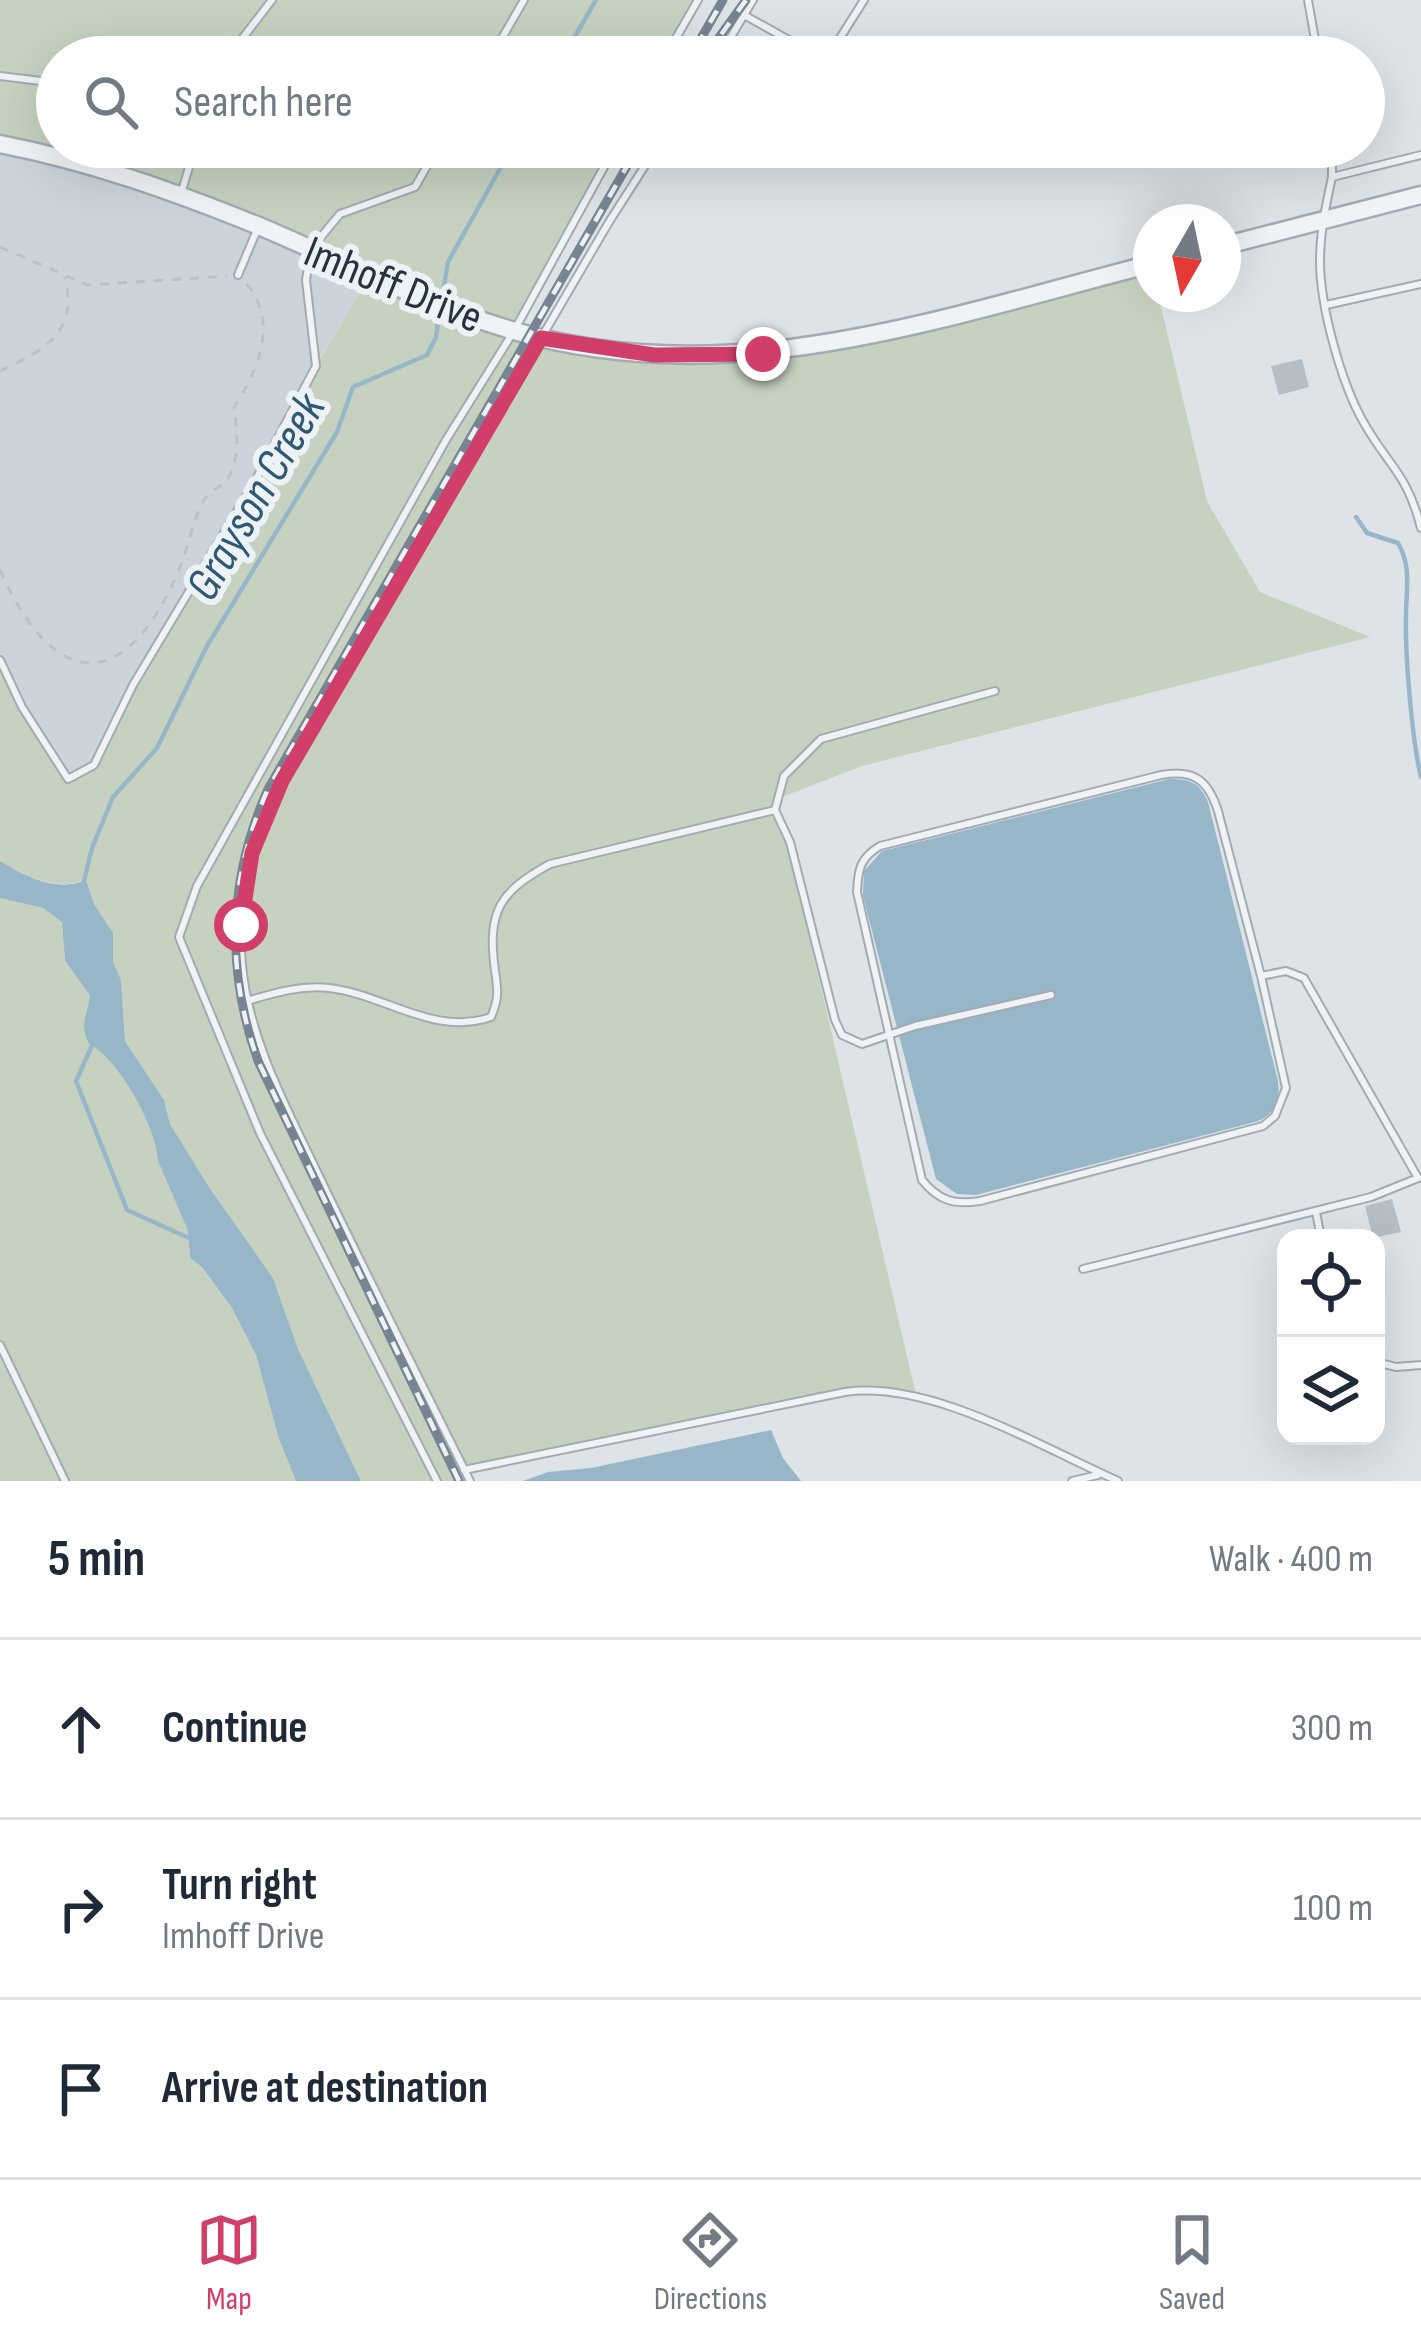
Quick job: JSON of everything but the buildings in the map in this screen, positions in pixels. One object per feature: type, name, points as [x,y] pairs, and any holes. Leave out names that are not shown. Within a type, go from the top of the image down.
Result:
[{"type":"street","name":"Imhoff Drive","points":[[0,145],[36,152]]},
{"type":"street","name":"Imhoff Drive","points":[[91,168],[259,226],[509,330],[654,355],[763,354],[874,334],[1133,269]]},
{"type":"street","points":[[1241,242],[1421,196]]},
{"type":"lane","points":[[244,36],[272,0]]},
{"type":"lane","points":[[503,36],[524,0]]},
{"type":"lane","points":[[677,36],[698,0]]},
{"type":"lane","points":[[731,36],[753,0]]},
{"type":"lane","points":[[842,36],[865,0]]},
{"type":"lane","points":[[1308,0],[1314,36]]},
{"type":"lane","points":[[744,15],[782,36]]},
{"type":"lane","points":[[0,76],[36,80]]},
{"type":"lane","points":[[1385,164],[1421,155]]},
{"type":"lane","points":[[180,196],[189,168]]},
{"type":"lane","points":[[0,660],[22,707],[68,779],[94,765],[133,686],[254,483],[316,366],[306,280],[310,249],[340,214],[415,187],[426,168]]},
{"type":"lane","points":[[437,1481],[260,1133],[179,937],[197,886],[603,168]]},
{"type":"lane","points":[[470,1481],[260,1047],[241,963],[244,888],[265,815],[644,168]]},
{"type":"lane","points":[[1332,168],[1320,258],[1326,305],[1353,400],[1374,439],[1404,477],[1421,528]]},
{"type":"lane","points":[[1332,177],[1368,168]]},
{"type":"lane","points":[[238,275],[259,226]]},
{"type":"lane","points":[[1326,305],[1421,284]]},
{"type":"lane","points":[[995,691],[821,739],[784,776],[775,810],[790,842],[842,1035],[862,1044],[1051,995]]},
{"type":"lane","points":[[1178,772],[1202,778],[1212,792],[1261,976],[1286,1088],[1275,1117],[1263,1126],[980,1202],[950,1202],[934,1195],[922,1180],[857,892],[858,868],[865,855],[880,845],[1178,772]]},
{"type":"lane","points":[[247,1001],[304,987],[334,988],[436,1020],[472,1024],[491,1017],[499,999],[492,928],[500,900],[521,879],[550,863],[775,810]]},
{"type":"lane","points":[[1084,1269],[1370,1198],[1420,1177],[1304,979],[1286,971],[1261,976]]},
{"type":"lane","points":[[1316,1212],[1319,1229]]},
{"type":"lane","points":[[0,1346],[65,1481]]},
{"type":"lane","points":[[1385,1364],[1421,1365]]},
{"type":"lane","points":[[464,1470],[844,1392],[882,1389],[936,1401],[1118,1481]]},
{"type":"lane","points":[[1072,1481],[1102,1474]]},
{"type":"path","points":[[0,247],[88,285],[238,275],[260,298],[262,337],[255,376],[233,409],[239,426],[229,477],[206,497],[164,602],[122,655],[97,662],[59,657],[16,607],[0,570]]},
{"type":"path","points":[[0,370],[54,340],[70,300],[64,275]]},
{"type":"shaded area","points":[[0,145],[36,151],[36,168],[85,168],[371,276],[315,366],[94,765],[68,779],[22,707],[0,660]]},
{"type":"green space","points":[[0,0],[699,0],[679,36],[36,36],[36,155],[0,144]]},
{"type":"green space","points":[[76,168],[604,168],[515,330],[541,338],[763,354],[1133,268],[1133,312],[1162,312],[1207,501],[1260,592],[1370,637],[862,766],[777,799],[916,1395],[865,1389],[465,1469],[470,1481],[361,1481],[298,1349],[273,1278],[209,1187],[170,1124],[164,1100],[125,1041],[113,933],[94,904],[86,880],[42,881],[0,861],[0,660],[22,707],[67,778],[94,765],[133,685],[370,276],[259,226]]},
{"type":"green space","points":[[0,898],[43,908],[62,922],[65,962],[91,995],[85,1014],[149,1126],[158,1161],[188,1231],[190,1258],[232,1308],[256,1355],[296,1481],[0,1481]]},
{"type":"water","points":[[1169,779],[1193,783],[1208,802],[1278,1081],[1275,1106],[1255,1122],[976,1195],[957,1194],[936,1179],[863,896],[864,871],[882,851]]},
{"type":"water","points":[[0,861],[53,884],[86,880],[94,904],[113,933],[125,1041],[164,1100],[170,1124],[209,1187],[273,1278],[298,1349],[361,1481],[296,1481],[256,1355],[232,1308],[190,1258],[188,1231],[144,1114],[112,1063],[89,1044],[84,1025],[90,995],[65,961],[62,922],[43,908],[0,898]]},
{"type":"water","points":[[771,1430],[783,1458],[801,1481],[523,1481],[548,1472],[591,1468]]},
{"type":"waterway","name":"Grayson Creek","points":[[575,36],[596,0]]},
{"type":"waterway","name":"Grayson Creek","points":[[442,298],[448,262],[500,168]]},
{"type":"waterway","name":"Grayson Creek","points":[[84,881],[113,797],[157,748],[207,646],[337,432],[353,387],[427,355],[436,337],[440,309]]},
{"type":"waterway","points":[[1356,517],[1367,533],[1398,543],[1405,561],[1408,675],[1421,777]]},
{"type":"waterway","points":[[94,1041],[76,1081],[127,1210],[191,1239]]},
{"type":"railway","points":[[702,36],[723,0]]},
{"type":"railway","points":[[720,36],[746,0]]},
{"type":"railway","points":[[459,1481],[258,1061],[236,958],[239,890],[245,856],[268,789],[626,168]]},
{"type":"route","points":[[241,925],[252,853],[282,781],[541,338],[654,355],[763,354]]}]
